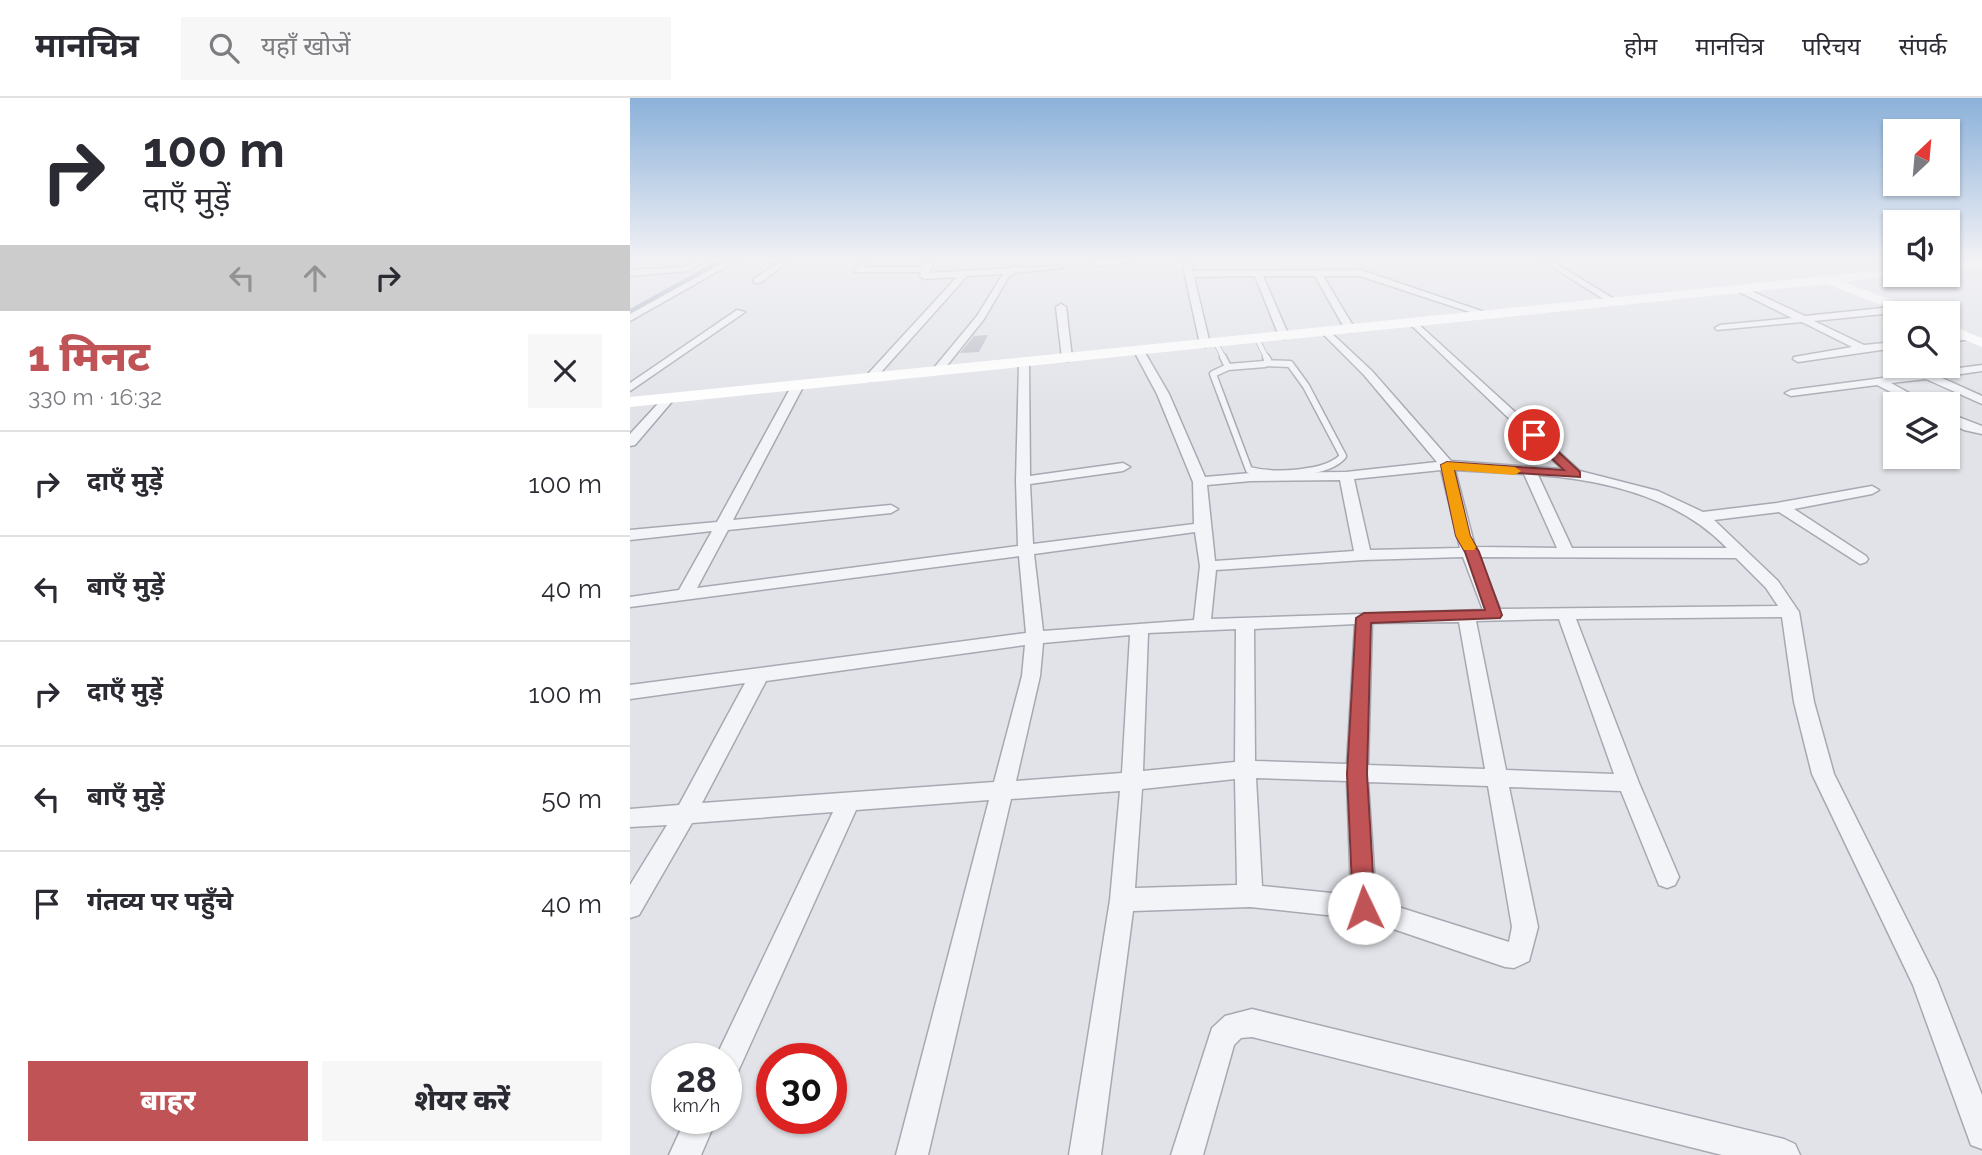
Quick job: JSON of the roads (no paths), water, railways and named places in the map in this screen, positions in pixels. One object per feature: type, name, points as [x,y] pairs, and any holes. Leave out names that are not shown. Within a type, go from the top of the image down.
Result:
[{"type":"main road","points":[[630,402],[1533,310]]},
{"type":"main road","points":[[1960,333],[1982,343]]},
{"type":"street","points":[[870,378],[931,310]]},
{"type":"street","points":[[937,371],[985,310]]},
{"type":"street","points":[[1061,310],[1067,358]]},
{"type":"street","points":[[1201,310],[1210,343]]},
{"type":"street","points":[[1273,310],[1284,336]]},
{"type":"street","points":[[1339,310],[1350,330]]},
{"type":"street","points":[[1474,310],[1488,315]]},
{"type":"street","points":[[1787,310],[1863,348]]},
{"type":"street","points":[[630,388],[740,312]]},
{"type":"street","points":[[1720,328],[1883,313]]},
{"type":"street","points":[[1415,324],[1575,474]]},
{"type":"street","points":[[1327,332],[1368,373],[1447,465],[1463,536],[1472,552],[1494,615]]},
{"type":"street","points":[[1960,338],[1968,337]]},
{"type":"street","points":[[1798,359],[1883,346]]},
{"type":"street","points":[[1139,351],[1163,394],[1200,482],[1202,527],[1208,566],[1202,624]]},
{"type":"street","points":[[912,1155],[1026,704],[1035,638],[1026,552],[1023,481],[1024,363]]},
{"type":"street","points":[[1960,371],[1982,368]]},
{"type":"street","points":[[1791,393],[1902,378]]},
{"type":"street","points":[[1934,378],[1982,400]]},
{"type":"street","points":[[1878,381],[1900,392]]},
{"type":"street","points":[[685,595],[798,385]]},
{"type":"street","points":[[630,442],[669,398]]},
{"type":"street","points":[[1960,423],[1982,430]]},
{"type":"street","points":[[1200,482],[1251,477],[1346,476],[1447,465],[1530,473],[1575,474],[1653,494],[1701,517],[1717,529],[1772,585],[1790,612],[1804,702],[1823,774],[1924,980],[1982,1135]]},
{"type":"street","points":[[1023,481],[1123,467]]},
{"type":"street","points":[[1530,473],[1567,553]]},
{"type":"street","points":[[1346,476],[1363,555]]},
{"type":"street","points":[[1701,517],[1779,507],[1872,490]]},
{"type":"street","points":[[1779,507],[1860,559]]},
{"type":"street","points":[[630,535],[891,509]]},
{"type":"street","points":[[630,602],[1202,527]]},
{"type":"street","points":[[1208,566],[1363,555],[1472,552],[1741,553]]},
{"type":"street","points":[[630,692],[1035,638],[1139,628],[1466,615],[1790,612]]},
{"type":"street","points":[[1565,613],[1628,783],[1667,877]]},
{"type":"street","points":[[1122,900],[1250,896],[1364,908],[1506,954],[1514,956],[1520,952],[1525,927],[1495,780],[1466,615]]},
{"type":"street","points":[[1364,618],[1357,774],[1364,908]]},
{"type":"street","points":[[1245,623],[1245,769],[1250,896]]},
{"type":"street","points":[[1084,1155],[1122,900],[1132,781],[1139,628]]},
{"type":"street","points":[[630,906],[685,815],[759,675]]},
{"type":"street","points":[[630,818],[1132,781],[1245,769],[1628,783]]},
{"type":"street","points":[[737,1043],[849,801]]},
{"type":"street","points":[[1186,1155],[1222,1038],[1227,1030],[1241,1023],[1279,1030],[1784,1155]]},
{"type":"street","points":[[685,1155],[695,1134]]},
{"type":"lane","points":[[1257,339],[1267,363]]},
{"type":"lane","points":[[1210,343],[1228,367]]},
{"type":"lane","points":[[1267,363],[1292,365],[1343,456],[1336,464],[1292,471],[1254,473],[1249,470],[1213,374],[1228,367],[1267,363]]}]
